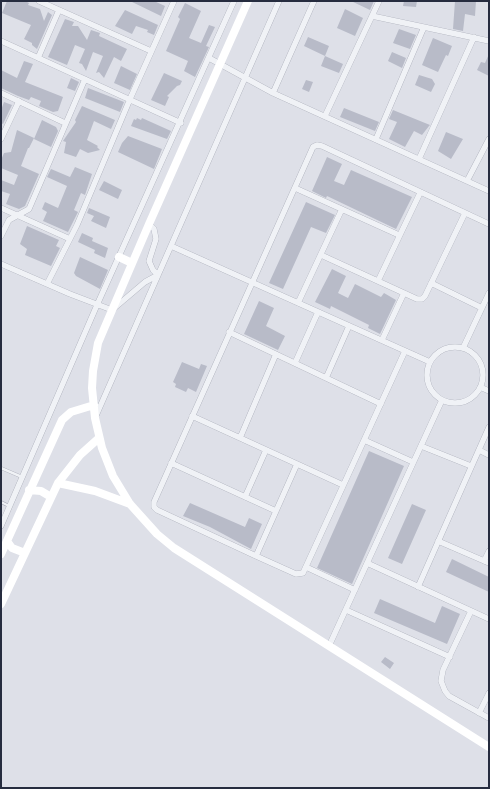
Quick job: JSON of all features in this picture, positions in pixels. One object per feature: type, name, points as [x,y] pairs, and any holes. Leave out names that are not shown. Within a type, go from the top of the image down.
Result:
[{"type":"main road","points":[[248,1],[222,64],[132,263],[112,310],[95,357],[92,388],[99,438],[113,476],[130,504],[157,534],[174,548],[489,747]]},
{"type":"main road","points":[[119,257],[132,263]]},
{"type":"main road","points":[[1,554],[62,420],[75,411],[94,405]]},
{"type":"main road","points":[[1,604],[58,483],[80,455],[99,438]]},
{"type":"main road","points":[[58,483],[95,491],[130,504]]},
{"type":"main road","points":[[29,490],[41,490],[51,497]]},
{"type":"main road","points":[[7,541],[12,548],[24,553]]},
{"type":"street","points":[[39,1],[151,51]]},
{"type":"street","points":[[47,284],[70,239],[174,1]]},
{"type":"street","points":[[1,526],[97,305],[181,123],[234,1]]},
{"type":"street","points":[[95,418],[279,1]]},
{"type":"street","points":[[274,93],[314,1]]},
{"type":"street","points":[[325,116],[379,1]]},
{"type":"street","points":[[38,58],[59,10]]},
{"type":"street","points":[[372,16],[489,41]]},
{"type":"street","points":[[376,139],[424,27]]},
{"type":"street","points":[[419,159],[474,37]]},
{"type":"street","points":[[1,41],[181,123]]},
{"type":"street","points":[[209,58],[274,93],[489,191]]},
{"type":"street","points":[[1,236],[10,220],[29,209],[85,79]]},
{"type":"street","points":[[1,93],[66,123]]},
{"type":"street","points":[[1,139],[18,101]]},
{"type":"street","points":[[467,181],[489,139]]},
{"type":"street","points":[[405,351],[303,573],[296,574],[155,509],[154,502],[171,463],[312,149],[319,145],[489,224]]},
{"type":"street","points":[[295,188],[399,235]]},
{"type":"street","points":[[378,281],[420,193]]},
{"type":"street","points":[[1,208],[70,239]]},
{"type":"street","points":[[298,303],[342,209]]},
{"type":"street","points":[[321,255],[404,293],[422,299],[425,296],[465,214]]},
{"type":"street","points":[[149,224],[154,229],[156,239],[149,261],[153,270],[158,275]]},
{"type":"street","points":[[171,246],[430,362]]},
{"type":"street","points":[[1,264],[112,310],[145,282],[158,275]]},
{"type":"street","points":[[431,284],[482,308]]},
{"type":"street","points":[[382,340],[404,293]]},
{"type":"street","points":[[463,348],[489,293]]},
{"type":"street","points":[[295,363],[318,312]]},
{"type":"street","points":[[326,378],[349,326]]},
{"type":"street","points":[[229,332],[381,404]]},
{"type":"street","points":[[463,348],[475,355],[482,367],[482,380],[480,387],[472,397],[461,403],[442,400],[436,396],[428,383],[428,369],[430,362],[444,349],[463,348]]},
{"type":"street","points":[[240,438],[276,354]]},
{"type":"street","points":[[480,387],[489,391]]},
{"type":"street","points":[[328,646],[442,400]]},
{"type":"street","points":[[192,416],[343,485]]},
{"type":"street","points":[[418,586],[489,427]]},
{"type":"street","points":[[364,440],[413,462]]},
{"type":"street","points":[[421,446],[471,466]]},
{"type":"street","points":[[244,497],[266,450]]},
{"type":"street","points":[[479,450],[489,455]]},
{"type":"street","points":[[171,463],[276,511]]},
{"type":"street","points":[[256,556],[297,464]]},
{"type":"street","points":[[438,541],[487,562],[489,551]]},
{"type":"street","points":[[367,563],[489,619]]},
{"type":"street","points":[[306,568],[355,590]]},
{"type":"street","points":[[346,610],[450,656]]},
{"type":"street","points":[[471,611],[450,656],[441,681],[449,696],[489,718]]},
{"type":"street","points":[[479,713],[489,693]]},
{"type":"lane","points":[[1,468],[22,477]]},
{"type":"lane","points":[[1,502],[10,506]]},
{"type":"building","points":[[7,1],[25,1],[29,3],[28,5],[40,9],[44,21],[48,12],[52,15],[37,49],[32,45],[32,43],[24,39],[31,25],[2,13]]},
{"type":"building","points":[[130,1],[154,1],[165,6],[161,16]]},
{"type":"building","points":[[351,1],[374,1],[370,10]]},
{"type":"building","points":[[404,1],[417,1],[416,7],[403,6]]},
{"type":"building","points":[[455,1],[476,1],[475,16],[465,14],[463,31],[453,29]]},
{"type":"building","points":[[185,3],[201,11],[189,38],[201,43],[209,25],[215,27],[206,46],[209,47],[195,77],[184,71],[188,61],[166,51],[180,19],[178,17]]},
{"type":"building","points":[[345,9],[363,18],[355,36],[337,28]]},
{"type":"building","points":[[125,10],[158,25],[154,35],[147,32],[148,30],[136,26],[132,34],[115,26]]},
{"type":"building","points":[[65,19],[74,22],[72,26],[78,26],[87,40],[91,30],[100,33],[99,36],[127,49],[121,61],[114,57],[104,78],[99,72],[96,73],[103,56],[93,52],[86,71],[82,64],[79,63],[85,49],[75,45],[67,65],[48,57]]},
{"type":"building","points":[[399,29],[416,35],[410,49],[393,43]]},
{"type":"building","points":[[308,37],[329,46],[325,56],[304,46]]},
{"type":"building","points":[[433,38],[452,46],[448,56],[446,55],[438,72],[422,65]]},
{"type":"building","points":[[392,52],[406,58],[402,68],[388,61]]},
{"type":"building","points":[[489,54],[489,76],[477,70],[481,62],[485,63]]},
{"type":"building","points":[[325,56],[343,64],[339,73],[321,66]]},
{"type":"building","points":[[24,61],[33,64],[25,82],[63,97],[58,111],[53,112],[39,106],[41,101],[31,97],[29,100],[1,88],[1,70],[17,78]]},
{"type":"building","points":[[121,66],[137,74],[130,90],[114,83]]},
{"type":"building","points":[[164,73],[182,81],[180,85],[167,96],[169,97],[165,106],[151,100]]},
{"type":"building","points":[[419,75],[432,79],[435,84],[431,92],[415,85]]},
{"type":"building","points":[[71,78],[79,82],[75,91],[67,88]]},
{"type":"building","points":[[306,80],[313,82],[309,92],[302,89]]},
{"type":"building","points":[[88,88],[124,102],[120,112],[85,98]]},
{"type":"building","points":[[4,102],[12,105],[3,124],[1,123],[1,110]]},
{"type":"building","points":[[82,106],[115,120],[111,129],[94,121],[87,140],[98,146],[97,147],[100,150],[88,153],[80,149],[76,157],[64,153],[66,142],[63,141],[76,122],[75,120]]},
{"type":"building","points":[[344,108],[379,122],[375,131],[340,117]]},
{"type":"building","points":[[393,110],[430,125],[422,135],[414,131],[405,147],[389,139],[397,122],[389,119]]},
{"type":"building","points":[[137,118],[141,120],[142,118],[171,131],[167,139],[131,126],[134,119],[136,120]]},
{"type":"building","points":[[42,120],[56,127],[58,131],[51,147],[34,139]]},
{"type":"building","points":[[17,130],[34,138],[28,148],[21,166],[39,174],[25,206],[19,209],[6,204],[10,194],[1,191],[1,180],[14,185],[18,175],[1,168],[1,160],[4,153],[11,152]]},
{"type":"building","points":[[446,132],[463,139],[451,159],[438,151]]},
{"type":"building","points":[[128,136],[162,149],[154,169],[118,152],[122,143]]},
{"type":"building","points":[[327,157],[342,164],[334,181],[344,185],[351,170],[412,197],[396,229],[327,196],[326,198],[312,191]]},
{"type":"building","points":[[75,167],[92,174],[85,195],[81,193],[74,210],[78,212],[68,232],[43,221],[47,212],[42,209],[45,202],[58,208],[67,186],[47,177],[51,169],[70,177]]},
{"type":"building","points":[[104,181],[122,190],[118,199],[99,190]]},
{"type":"building","points":[[306,202],[335,215],[326,233],[311,227],[283,289],[269,283]]},
{"type":"building","points":[[89,208],[110,217],[106,228],[91,221],[94,216],[87,213]]},
{"type":"building","points":[[27,226],[59,240],[56,246],[60,248],[51,266],[25,255],[27,249],[20,244]]},
{"type":"building","points":[[82,233],[93,238],[92,241],[108,248],[105,258],[94,253],[95,250],[78,242]]},
{"type":"building","points":[[80,257],[108,270],[100,289],[76,276],[74,273]]},
{"type":"building","points":[[332,269],[346,276],[338,293],[348,298],[355,284],[381,297],[384,293],[396,300],[380,334],[368,328],[369,325],[331,306],[330,309],[315,302]]},
{"type":"building","points":[[259,301],[274,308],[266,326],[285,336],[278,350],[244,334]]},
{"type":"building","points":[[182,362],[199,369],[201,364],[207,366],[196,392],[188,388],[186,392],[175,387],[176,384],[173,382]]},
{"type":"building","points":[[369,451],[404,466],[352,584],[317,568]]},
{"type":"building","points":[[190,503],[245,527],[249,518],[262,524],[251,549],[210,527],[183,516]]},
{"type":"building","points":[[412,504],[426,510],[402,564],[388,558]]},
{"type":"building","points":[[452,559],[489,577],[489,592],[446,572]]},
{"type":"building","points":[[380,599],[435,623],[442,606],[460,614],[447,644],[374,613]]},
{"type":"building","points":[[385,657],[394,663],[390,669],[381,662]]}]
